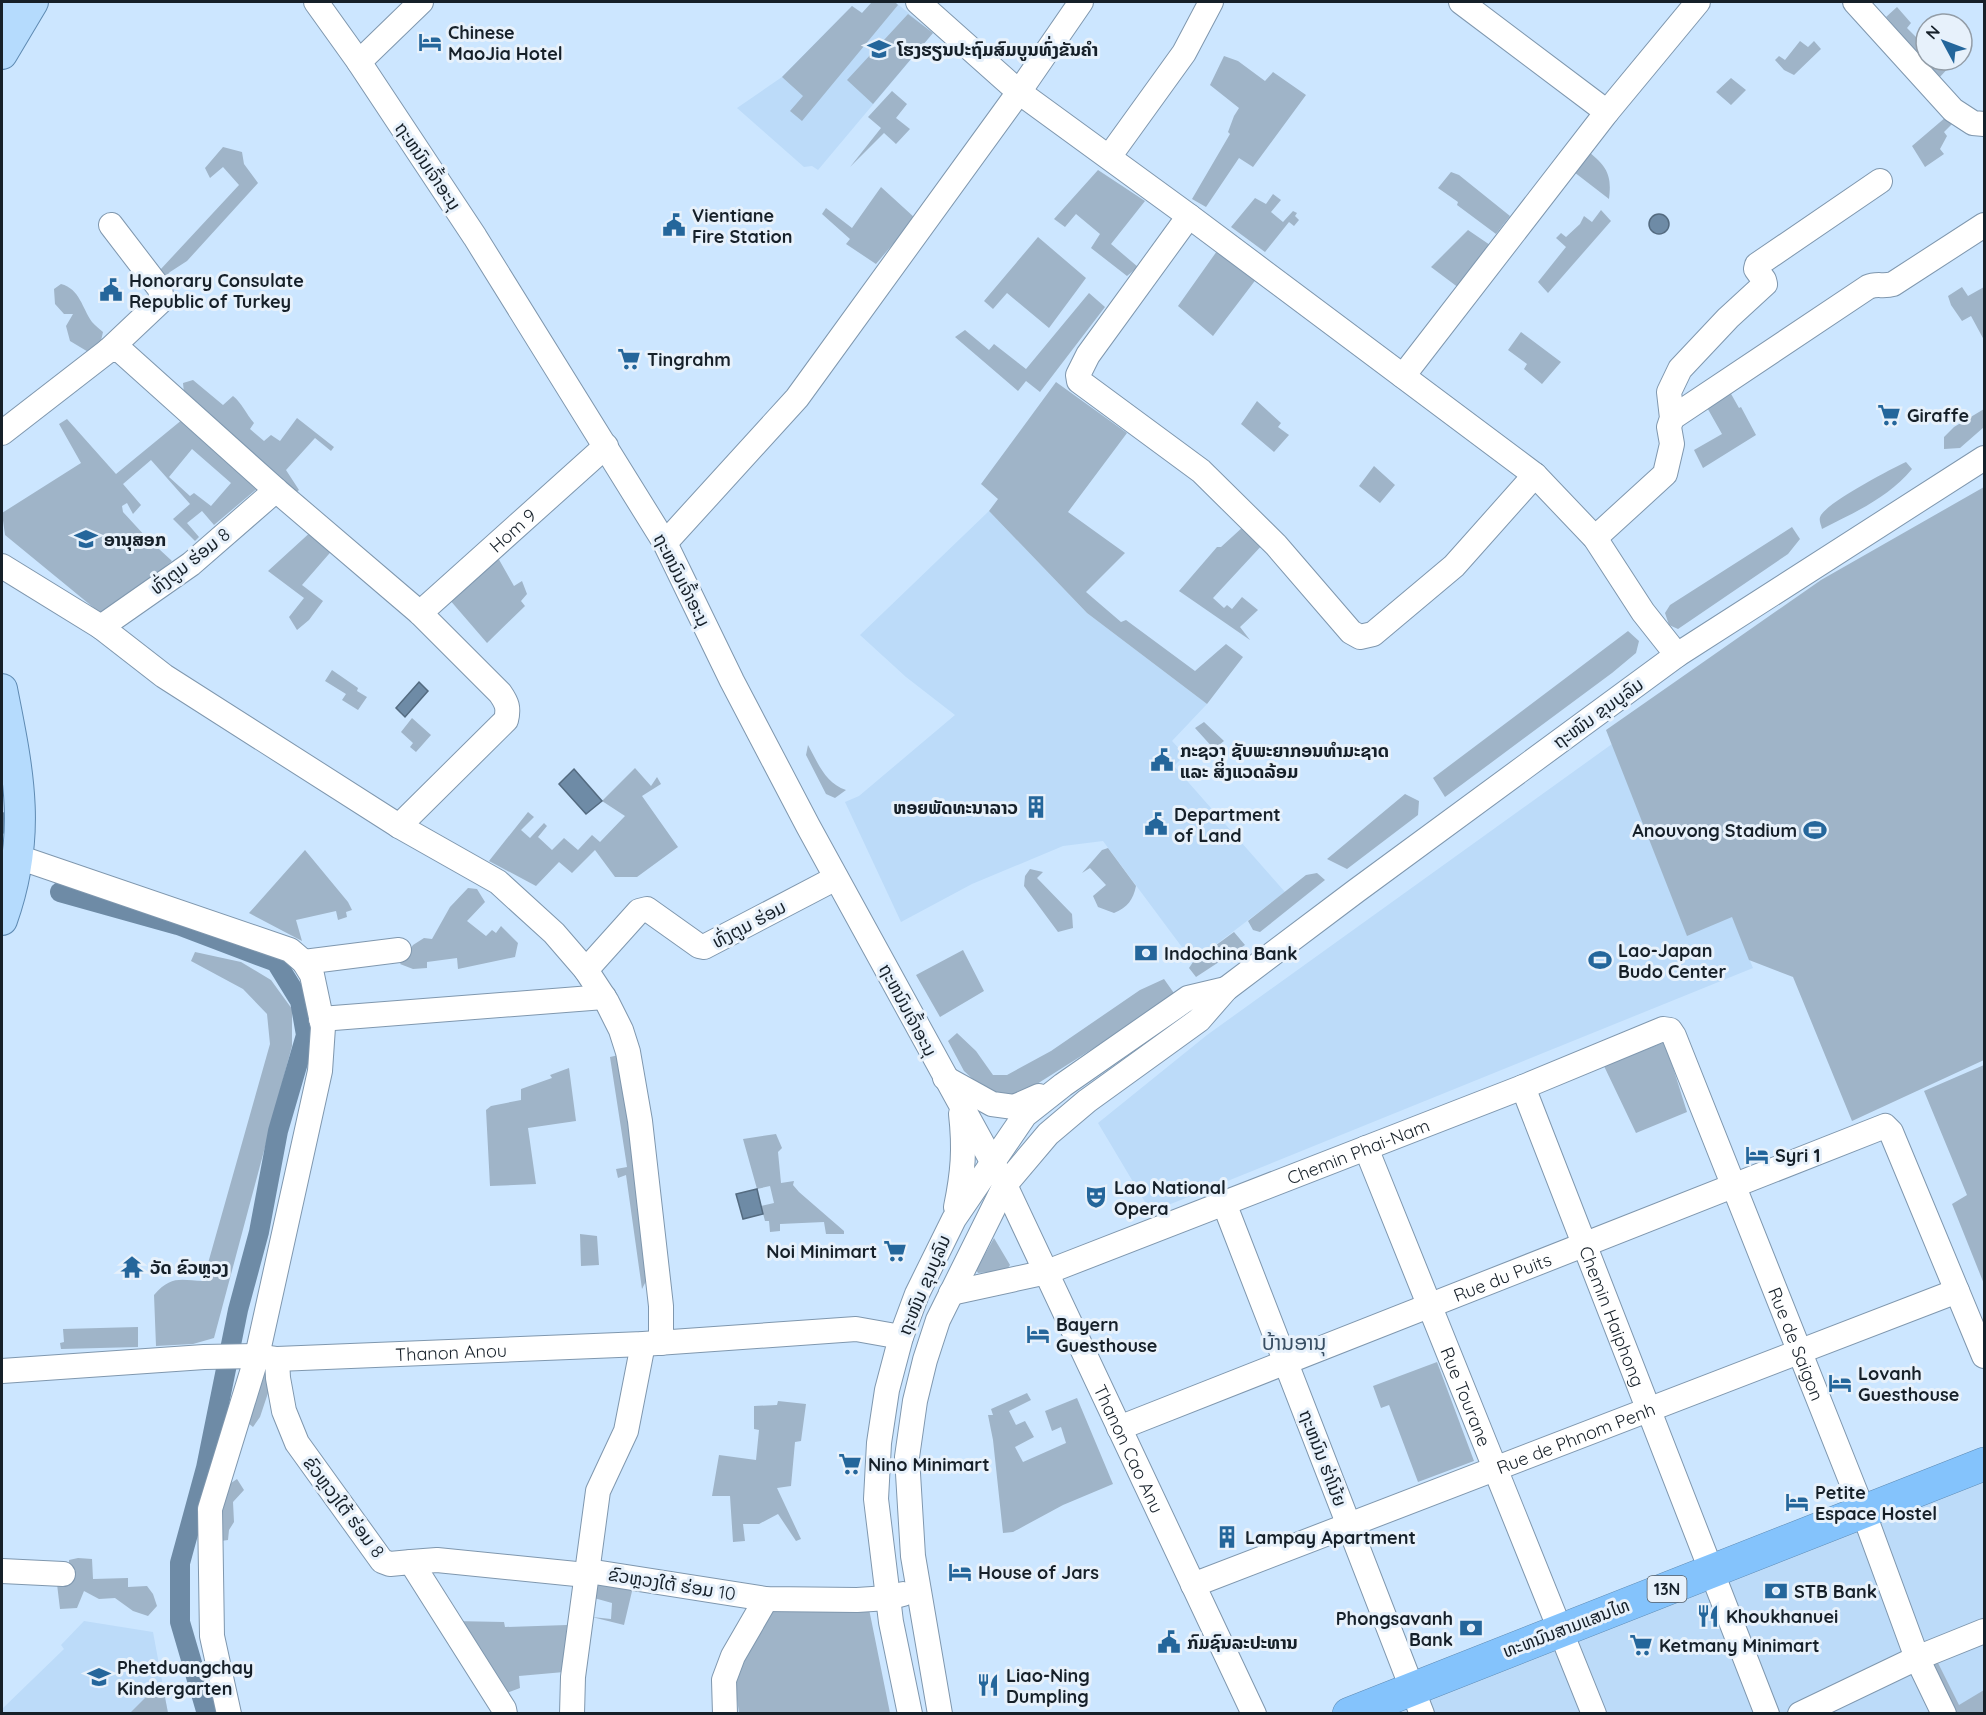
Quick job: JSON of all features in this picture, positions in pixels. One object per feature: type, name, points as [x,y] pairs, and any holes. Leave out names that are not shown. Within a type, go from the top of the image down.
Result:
[{"type":"highway","name":"ທະຫນົນສາມແສນໄທ","points":[[1349,1713],[1417,1701],[1560,1630],[1984,1464]]},
{"type":"main road","points":[[2,9],[6,2]]},
{"type":"main road","points":[[2,54],[33,2]]},
{"type":"main road","points":[[2,689],[19,784],[21,819],[18,857],[10,898],[2,921]]},
{"type":"street","name":"ຖະຫນົນເຈົ້າອະນຸ","points":[[316,2],[476,237],[665,543],[732,681],[836,878],[1005,1185]]},
{"type":"street","points":[[359,62],[421,2]]},
{"type":"street","points":[[918,2],[1019,92],[1535,475],[1595,538],[1643,612],[1677,655]]},
{"type":"street","points":[[665,543],[797,398],[1019,92],[1081,2]]},
{"type":"street","points":[[1109,157],[1184,53],[1211,2]]},
{"type":"street","points":[[1461,2],[1607,112]]},
{"type":"street","points":[[1403,376],[1607,112],[1698,2]]},
{"type":"street","points":[[1855,2],[1953,110],[1973,123],[1984,124]]},
{"type":"street","points":[[1595,538],[1665,474],[1672,444],[1669,427],[1672,418],[1669,392],[1680,369],[1728,318],[1765,284],[1756,269],[1757,265],[1880,181]]},
{"type":"street","points":[[1189,216],[1088,355],[1078,375],[1079,381],[1201,471],[1276,545],[1351,632],[1360,637],[1373,634],[1454,566],[1535,475]]},
{"type":"street","points":[[2,433],[109,350],[162,300],[160,289],[111,225]]},
{"type":"street","points":[[1672,418],[1868,288],[1877,284],[1886,286],[1893,284],[1984,225]]},
{"type":"street","points":[[109,350],[120,350],[276,490],[420,613],[500,693],[507,704],[506,720],[399,826]]},
{"type":"street","name":"Hom 9","points":[[420,613],[606,446]]},
{"type":"street","name":"ຖະໜົນ ຂຸນບູລົມ","points":[[940,1713],[918,1590],[907,1457],[915,1401],[938,1320],[1005,1185],[1048,1134],[1087,1101],[1199,1020],[1226,989],[1677,655],[1984,458]]},
{"type":"street","name":"ທົ່ງຕູມ ຮ່ອມ 8","points":[[101,627],[191,564],[276,490]]},
{"type":"street","name":"ຂົວຫຼວງໃຕ້ ຮ່ອມ 10","points":[[2,566],[101,627],[164,676],[399,826],[498,882],[554,933],[586,970],[604,997],[621,1030],[628,1052],[640,1121],[661,1306],[626,1431],[598,1491],[587,1573],[766,1599],[888,1598],[918,1590]]},
{"type":"street","points":[[18,857],[290,950],[304,962],[312,975],[323,1027],[320,1071],[267,1357],[210,1509],[212,1636],[229,1713]]},
{"type":"street","name":"ທົ່ງຕູມ ຮ່ອມ","points":[[586,970],[639,911],[647,909],[704,948],[836,878]]},
{"type":"street","points":[[304,962],[399,950]]},
{"type":"street","name":"ຖະໜົນ ຂຸນບູລົມ","points":[[910,1713],[888,1598],[876,1499],[878,1454],[887,1390],[901,1337],[917,1294],[954,1218],[1025,1115],[1063,1085],[1188,998],[1226,989]]},
{"type":"street","points":[[321,1019],[604,997]]},
{"type":"street","name":"Chemin Phai-Nam","points":[[951,1293],[1047,1272],[1663,1029],[1670,1030]]},
{"type":"street","name":"Rue de Saigon","points":[[1670,1030],[1863,1511],[1917,1659],[1944,1713]]},
{"type":"street","points":[[944,1077],[992,1104],[1014,1107],[1063,1085]]},
{"type":"street","name":"Chemin Haiphong","points":[[1523,1086],[1767,1713]]},
{"type":"street","points":[[954,1218],[963,1173],[964,1140],[961,1106]]},
{"type":"street","name":"Rue du Puits","points":[[1119,1428],[1885,1126],[1891,1132],[1957,1291]]},
{"type":"street","name":"Rue Tourane","points":[[1366,1148],[1594,1713]]},
{"type":"street","name":"Thanon Cao Anu","points":[[1005,1185],[1254,1713]]},
{"type":"street","name":"ຖະຫນົນ ຮ່າໂນ້ຍ","points":[[1224,1203],[1417,1701]]},
{"type":"street","points":[[1957,1291],[1984,1356]]},
{"type":"street","name":"Rue de Phnom Penh","points":[[1193,1585],[1957,1291]]},
{"type":"street","name":"Thanon Anou","points":[[2,1371],[204,1357],[267,1357],[652,1343],[856,1329],[901,1337]]},
{"type":"street","name":"ຂົວຫຼວງໃຕ້ ຮ່ອມ 8","points":[[267,1357],[278,1378],[284,1411],[297,1443],[382,1561],[390,1564],[411,1562],[505,1713]]},
{"type":"street","points":[[411,1562],[437,1560],[587,1573],[573,1677],[572,1713]]},
{"type":"street","points":[[2,1571],[63,1574]]},
{"type":"street","points":[[725,1713],[724,1680],[733,1656],[766,1599]]},
{"type":"street","points":[[1800,1713],[1984,1631]]},
{"type":"shaded area","points":[[872,2],[895,2],[933,33],[818,170],[812,166],[804,167],[737,108],[782,77],[852,6],[862,13]]},
{"type":"shaded area","points":[[872,2],[895,2],[898,5],[802,121],[790,111],[803,96],[782,77],[852,6],[862,13]]},
{"type":"shaded area","points":[[1897,7],[1911,23],[1907,28],[1914,35],[1914,49],[1886,17]]},
{"type":"shaded area","points":[[908,14],[933,33],[873,104],[847,80]]},
{"type":"shaded area","points":[[1800,41],[1808,47],[1814,41],[1821,49],[1794,75],[1784,70],[1775,60],[1779,56],[1785,60]]},
{"type":"shaded area","points":[[1224,56],[1238,61],[1265,81],[1273,72],[1306,95],[1253,167],[1239,158],[1206,207],[1192,199],[1230,134],[1228,132],[1239,108],[1210,85]]},
{"type":"shaded area","points":[[1934,72],[1945,72],[1939,78]]},
{"type":"shaded area","points":[[1731,78],[1746,90],[1731,105],[1716,92]]},
{"type":"shaded area","points":[[892,91],[907,104],[896,118],[910,129],[896,144],[884,133],[850,167],[881,128],[868,117]]},
{"type":"shaded area","points":[[1946,117],[1954,122],[1944,132],[1947,136],[1940,149],[1944,154],[1925,167],[1912,146]]},
{"type":"shaded area","points":[[223,147],[242,152],[244,164],[258,183],[187,261],[170,272],[156,286],[160,270],[239,185],[223,167],[210,178],[205,168]]},
{"type":"shaded area","points":[[1589,152],[1607,172],[1610,184],[1609,199],[1574,172]]},
{"type":"shaded area","points":[[1098,170],[1145,201],[1111,244],[1138,267],[1127,276],[1091,248],[1100,234],[1076,214],[1065,227],[1054,219]]},
{"type":"shaded area","points":[[1451,172],[1459,175],[1510,216],[1496,234],[1438,188]]},
{"type":"shaded area","points":[[881,187],[915,218],[876,264],[846,244],[850,239],[822,214],[826,208],[852,228]]},
{"type":"shaded area","points":[[1273,194],[1281,200],[1271,212],[1283,222],[1293,211],[1297,213],[1295,216],[1299,220],[1294,226],[1289,222],[1265,252],[1231,227],[1255,198],[1266,204]]},
{"type":"shaded area","points":[[1601,210],[1611,221],[1548,293],[1538,282],[1566,247],[1556,238],[1561,233],[1566,237],[1580,224],[1584,216],[1592,222]]},
{"type":"shaded area","points":[[1659,214],[1666,217],[1669,224],[1666,231],[1659,234],[1652,231],[1649,224],[1652,217]]},
{"type":"shaded area","points":[[1468,230],[1490,245],[1459,288],[1431,267]]},
{"type":"shaded area","points":[[1038,237],[1086,278],[1049,328],[1007,293],[993,309],[984,301]]},
{"type":"shaded area","points":[[1217,251],[1257,278],[1213,336],[1178,306]]},
{"type":"shaded area","points":[[61,284],[77,295],[92,322],[103,332],[100,345],[90,353],[70,341],[66,326],[73,314],[64,314],[55,304],[54,289]]},
{"type":"shaded area","points":[[1962,287],[1968,296],[1984,287],[1984,340],[1971,316],[1962,321],[1951,305],[1948,296]]},
{"type":"shaded area","points":[[1089,293],[1105,307],[1040,392],[1026,381],[1018,391],[955,337],[965,330],[989,350],[994,344],[1026,369]]},
{"type":"shaded area","points":[[1521,332],[1561,362],[1542,384],[1524,369],[1527,364],[1508,350]]},
{"type":"shaded area","points":[[193,380],[223,405],[233,396],[254,423],[250,429],[264,441],[271,435],[280,441],[297,418],[334,447],[331,451],[315,438],[286,470],[299,490],[294,494],[184,393],[183,383]]},
{"type":"shaded area","points":[[1056,382],[1127,433],[1068,512],[1125,553],[1086,592],[1121,622],[1126,620],[1195,671],[1226,644],[1243,657],[1207,704],[1087,613],[989,511],[998,499],[981,484]]},
{"type":"shaded area","points":[[1726,385],[1756,435],[1703,468],[1694,450],[1722,434],[1705,404]]},
{"type":"shaded area","points":[[1257,401],[1281,423],[1278,427],[1289,435],[1274,452],[1241,424]]},
{"type":"shaded area","points":[[1984,409],[1984,427],[1960,448],[1944,449],[1944,437],[1954,427]]},
{"type":"shaded area","points":[[67,419],[116,474],[183,419],[259,487],[214,525],[202,511],[187,523],[199,537],[195,541],[173,519],[190,504],[151,460],[123,484],[141,505],[133,514],[127,503],[122,506],[123,512],[172,561],[105,617],[5,535],[2,513],[81,463],[59,424]],"holes":[[[192,449],[231,483],[211,506],[194,493],[190,496],[169,477]]]},
{"type":"shaded area","points":[[1906,462],[1912,469],[1882,496],[1822,529],[1820,517],[1827,509],[1860,486]]},
{"type":"shaded area","points":[[1374,466],[1395,485],[1380,503],[1359,486]]},
{"type":"shaded area","name":"Anouvong Stadium","points":[[1984,487],[1984,1060],[1852,1121],[1793,977],[1749,960],[1732,917],[1687,936],[1606,730],[1821,580]]},
{"type":"shaded area","points":[[989,511],[1087,613],[1207,704],[1172,741],[1185,755],[1174,766],[1285,892],[1193,962],[1103,841],[1063,846],[972,884],[901,922],[845,802],[859,796],[955,715],[906,677],[860,635]]},
{"type":"shaded area","points":[[1244,526],[1264,543],[1213,598],[1224,608],[1227,605],[1232,609],[1242,597],[1258,610],[1240,627],[1250,640],[1179,591],[1217,547],[1221,547]]},
{"type":"shaded area","points":[[1792,527],[1800,539],[1788,554],[1678,629],[1669,625],[1665,613],[1670,605]]},
{"type":"shaded area","points":[[314,529],[335,547],[302,585],[323,601],[309,620],[297,630],[289,617],[304,598],[268,571]]},
{"type":"shaded area","points":[[497,556],[514,586],[522,581],[527,594],[521,601],[525,606],[487,643],[449,599]]},
{"type":"shaded area","points":[[1628,631],[1639,641],[1636,653],[1445,797],[1433,778]]},
{"type":"shaded area","points":[[332,670],[367,697],[358,710],[342,700],[346,694],[325,681]]},
{"type":"shaded area","points":[[419,682],[428,691],[405,717],[396,708]]},
{"type":"shaded area","points":[[412,718],[431,735],[416,752],[410,747],[413,743],[401,732]]},
{"type":"shaded area","points":[[1204,722],[1224,741],[1214,749],[1195,728]]},
{"type":"shaded area","points":[[1612,744],[1687,935],[1732,916],[1753,968],[1151,1212],[1098,1123],[1207,1035]]},
{"type":"shaded area","points":[[808,745],[827,777],[846,790],[835,798],[826,794],[806,755]]},
{"type":"shaded area","points":[[635,768],[651,786],[657,777],[661,784],[642,796],[678,847],[637,877],[615,877],[595,850],[572,873],[559,862],[536,886],[489,861],[528,812],[534,817],[521,830],[530,838],[544,823],[547,826],[538,837],[552,850],[564,838],[578,850],[592,835],[600,842],[625,816],[602,801]]},
{"type":"shaded area","points":[[574,769],[602,801],[586,814],[559,784]]},
{"type":"shaded area","points":[[1405,794],[1419,801],[1418,815],[1347,869],[1327,859]]},
{"type":"shaded area","points":[[1108,848],[1136,886],[1129,902],[1114,913],[1098,907],[1093,896],[1106,885],[1090,868],[1082,873],[1102,850]]},
{"type":"shaded area","points":[[305,850],[352,910],[346,912],[347,917],[338,920],[336,911],[296,920],[302,941],[249,913]]},
{"type":"shaded area","points":[[1030,869],[1043,872],[1037,878],[1072,914],[1073,928],[1058,932],[1024,886],[1025,876]]},
{"type":"shaded area","points":[[1317,873],[1325,880],[1260,932],[1253,930],[1248,921],[1306,875]]},
{"type":"shaded area","points":[[468,888],[477,889],[485,902],[467,921],[486,936],[492,930],[496,933],[501,926],[518,943],[515,957],[458,969],[457,958],[427,962],[427,968],[413,969],[400,964],[413,945],[424,938],[432,939],[450,907]]},
{"type":"shaded area","points":[[1234,932],[1245,945],[1196,977],[1189,968],[1193,962]]},
{"type":"shaded area","points":[[963,950],[984,991],[940,1017],[916,975]]},
{"type":"shaded area","points":[[195,952],[241,962],[271,980],[292,1009],[292,1046],[214,1338],[193,1344],[156,1346],[154,1295],[166,1284],[177,1280],[203,1281],[270,1044],[267,1014],[243,989],[191,961]]},
{"type":"shaded area","points":[[1164,979],[1176,996],[1018,1096],[988,1093],[964,1071],[948,1041],[957,1033],[976,1051],[993,1075],[1007,1075],[1051,1051],[1140,990]]},
{"type":"shaded area","points":[[1665,1042],[1687,1112],[1636,1133],[1604,1066]]},
{"type":"shaded area","points":[[619,1055],[638,1158],[649,1275],[642,1289],[626,1175],[618,1178],[616,1169],[627,1167],[610,1057]]},
{"type":"shaded area","points":[[1984,1065],[1984,1284],[1952,1204],[1967,1195],[1924,1091]]},
{"type":"shaded area","points":[[569,1068],[576,1121],[528,1128],[536,1184],[490,1186],[486,1110],[491,1106],[521,1100],[521,1089],[552,1078],[550,1075]]},
{"type":"shaded area","points":[[776,1134],[782,1148],[778,1152],[781,1183],[794,1181],[793,1185],[799,1192],[844,1231],[844,1234],[826,1234],[824,1222],[780,1224],[780,1231],[770,1232],[769,1221],[765,1221],[761,1206],[774,1203],[770,1186],[757,1189],[743,1139]]},
{"type":"shaded area","points":[[757,1189],[763,1214],[743,1219],[736,1194]]},
{"type":"shaded area","points":[[580,1234],[597,1236],[599,1265],[581,1266]]},
{"type":"shaded area","points":[[994,1238],[1010,1265],[1006,1271],[978,1273],[976,1270]]},
{"type":"shaded area","points":[[138,1327],[138,1347],[61,1349],[60,1343],[64,1342],[63,1329]]},
{"type":"shaded area","points":[[1437,1362],[1474,1461],[1418,1482],[1389,1405],[1381,1408],[1373,1386]]},
{"type":"shaded area","points":[[267,1369],[272,1381],[260,1417],[253,1427],[248,1423],[260,1371]]},
{"type":"shaded area","points":[[1027,1393],[1031,1400],[1009,1411],[1016,1425],[1025,1421],[1034,1437],[1015,1447],[1023,1462],[1066,1443],[1061,1427],[1052,1431],[1045,1411],[1077,1398],[1113,1484],[1063,1505],[1013,1532],[1003,1533],[993,1440],[988,1415],[993,1415],[991,1409]]},
{"type":"shaded area","points":[[778,1401],[806,1404],[801,1441],[795,1442],[791,1486],[777,1488],[801,1539],[796,1541],[778,1514],[759,1524],[743,1524],[745,1541],[733,1542],[730,1496],[712,1496],[719,1455],[756,1460],[759,1430],[754,1429],[754,1406],[777,1405]]},
{"type":"shaded area","points":[[1984,1472],[1984,1713],[1357,1713]]},
{"type":"shaded area","points":[[237,1479],[244,1490],[233,1502],[234,1522],[229,1530],[228,1540],[221,1541],[220,1516],[228,1485]]},
{"type":"shaded area","points":[[92,1559],[93,1579],[128,1578],[128,1587],[147,1586],[157,1606],[148,1616],[133,1611],[115,1598],[99,1599],[84,1591],[77,1608],[60,1609],[57,1584],[69,1577],[69,1560]]},
{"type":"shaded area","points":[[597,1581],[633,1587],[624,1625],[592,1617],[611,1619],[612,1603],[594,1598]]},
{"type":"shaded area","points":[[773,1608],[869,1609],[890,1713],[739,1713],[734,1677]]},
{"type":"shaded area","name":"Phetduangchay Kindergarten","points":[[84,1621],[153,1632],[168,1713],[2,1714],[2,1709],[64,1649],[61,1645]]},
{"type":"shaded area","points":[[453,1621],[504,1622],[505,1627],[567,1625],[564,1672],[519,1676],[520,1688],[504,1694]]},
{"type":"shaded area","points":[[1935,1657],[1959,1705],[1984,1690],[1984,1713],[1954,1713],[1925,1663]]},
{"type":"shaded area","points":[[164,1692],[168,1713],[130,1713],[147,1696]]},
{"type":"waterway","points":[[60,892],[178,925],[276,962],[300,1001],[306,1035],[278,1131],[259,1232],[238,1310],[206,1468],[180,1563],[180,1622],[207,1714]]},
{"type":"place","name":"Chinese MaoJia Hotel","points":[[430,42]]},
{"type":"place","name":"ໂຮງຮຽນປະຖົມສົມບູນທົ່ງຂັນຄຳ","points":[[879,49]]},
{"type":"place","name":"Vientiane Fire Station","points":[[674,225]]},
{"type":"place","name":"Honorary Consulate Republic of Turkey","points":[[111,290]]},
{"type":"place","name":"Tingrahm","points":[[629,359]]},
{"type":"place","name":"Giraffe","points":[[1889,415]]},
{"type":"place","name":"ອານຸສອກ","points":[[86,539]]},
{"type":"place","name":"ກະຊວງ ຊັບພະຍາກອນທຳມະຊາດ ແລະ ສິ່ງແວດລ້ອມ","points":[[1162,760]]},
{"type":"place","name":"ຫອຍພັດທະນາລາວ","points":[[1036,807]]},
{"type":"place","name":"Department of Land","points":[[1156,824]]},
{"type":"place","name":"Anouvong Stadium","points":[[1815,830]]},
{"type":"place","name":"Indochina Bank","points":[[1146,953]]},
{"type":"place","name":"Lao-Japan Budo Center","points":[[1600,960]]},
{"type":"place","name":"Syri 1","points":[[1757,1155]]},
{"type":"place","name":"Lao National Opera","points":[[1096,1197]]},
{"type":"place","name":"Noi Minimart","points":[[895,1251]]},
{"type":"place","name":"ວັດ ຂົວຫຼວງ","points":[[132,1267]]},
{"type":"place","name":"Bayern Guesthouse","points":[[1038,1334]]},
{"type":"place","name":"Lovanh Guesthouse","points":[[1840,1383]]},
{"type":"place","name":"Nino Minimart","points":[[850,1464]]},
{"type":"place","name":"Petite Espace Hostel","points":[[1797,1502]]},
{"type":"place","name":"Lampay Apartment","points":[[1227,1537]]},
{"type":"place","name":"House of Jars","points":[[960,1572]]},
{"type":"place","name":"STB Bank","points":[[1776,1591]]},
{"type":"place","name":"Khoukhanuei","points":[[1708,1616]]},
{"type":"place","name":"Phongsavanh Bank","points":[[1471,1628]]},
{"type":"place","name":"ກົມຊົນລະປະທານ","points":[[1169,1642]]},
{"type":"place","name":"Ketmany Minimart","points":[[1641,1645]]},
{"type":"place","name":"Phetduangchay Kindergarten","points":[[99,1677]]},
{"type":"place","name":"Liao-Ning Dumpling","points":[[988,1685]]},
{"type":"district","name":"ບ້ານອານຸ","points":[[1294,1342]]}]
